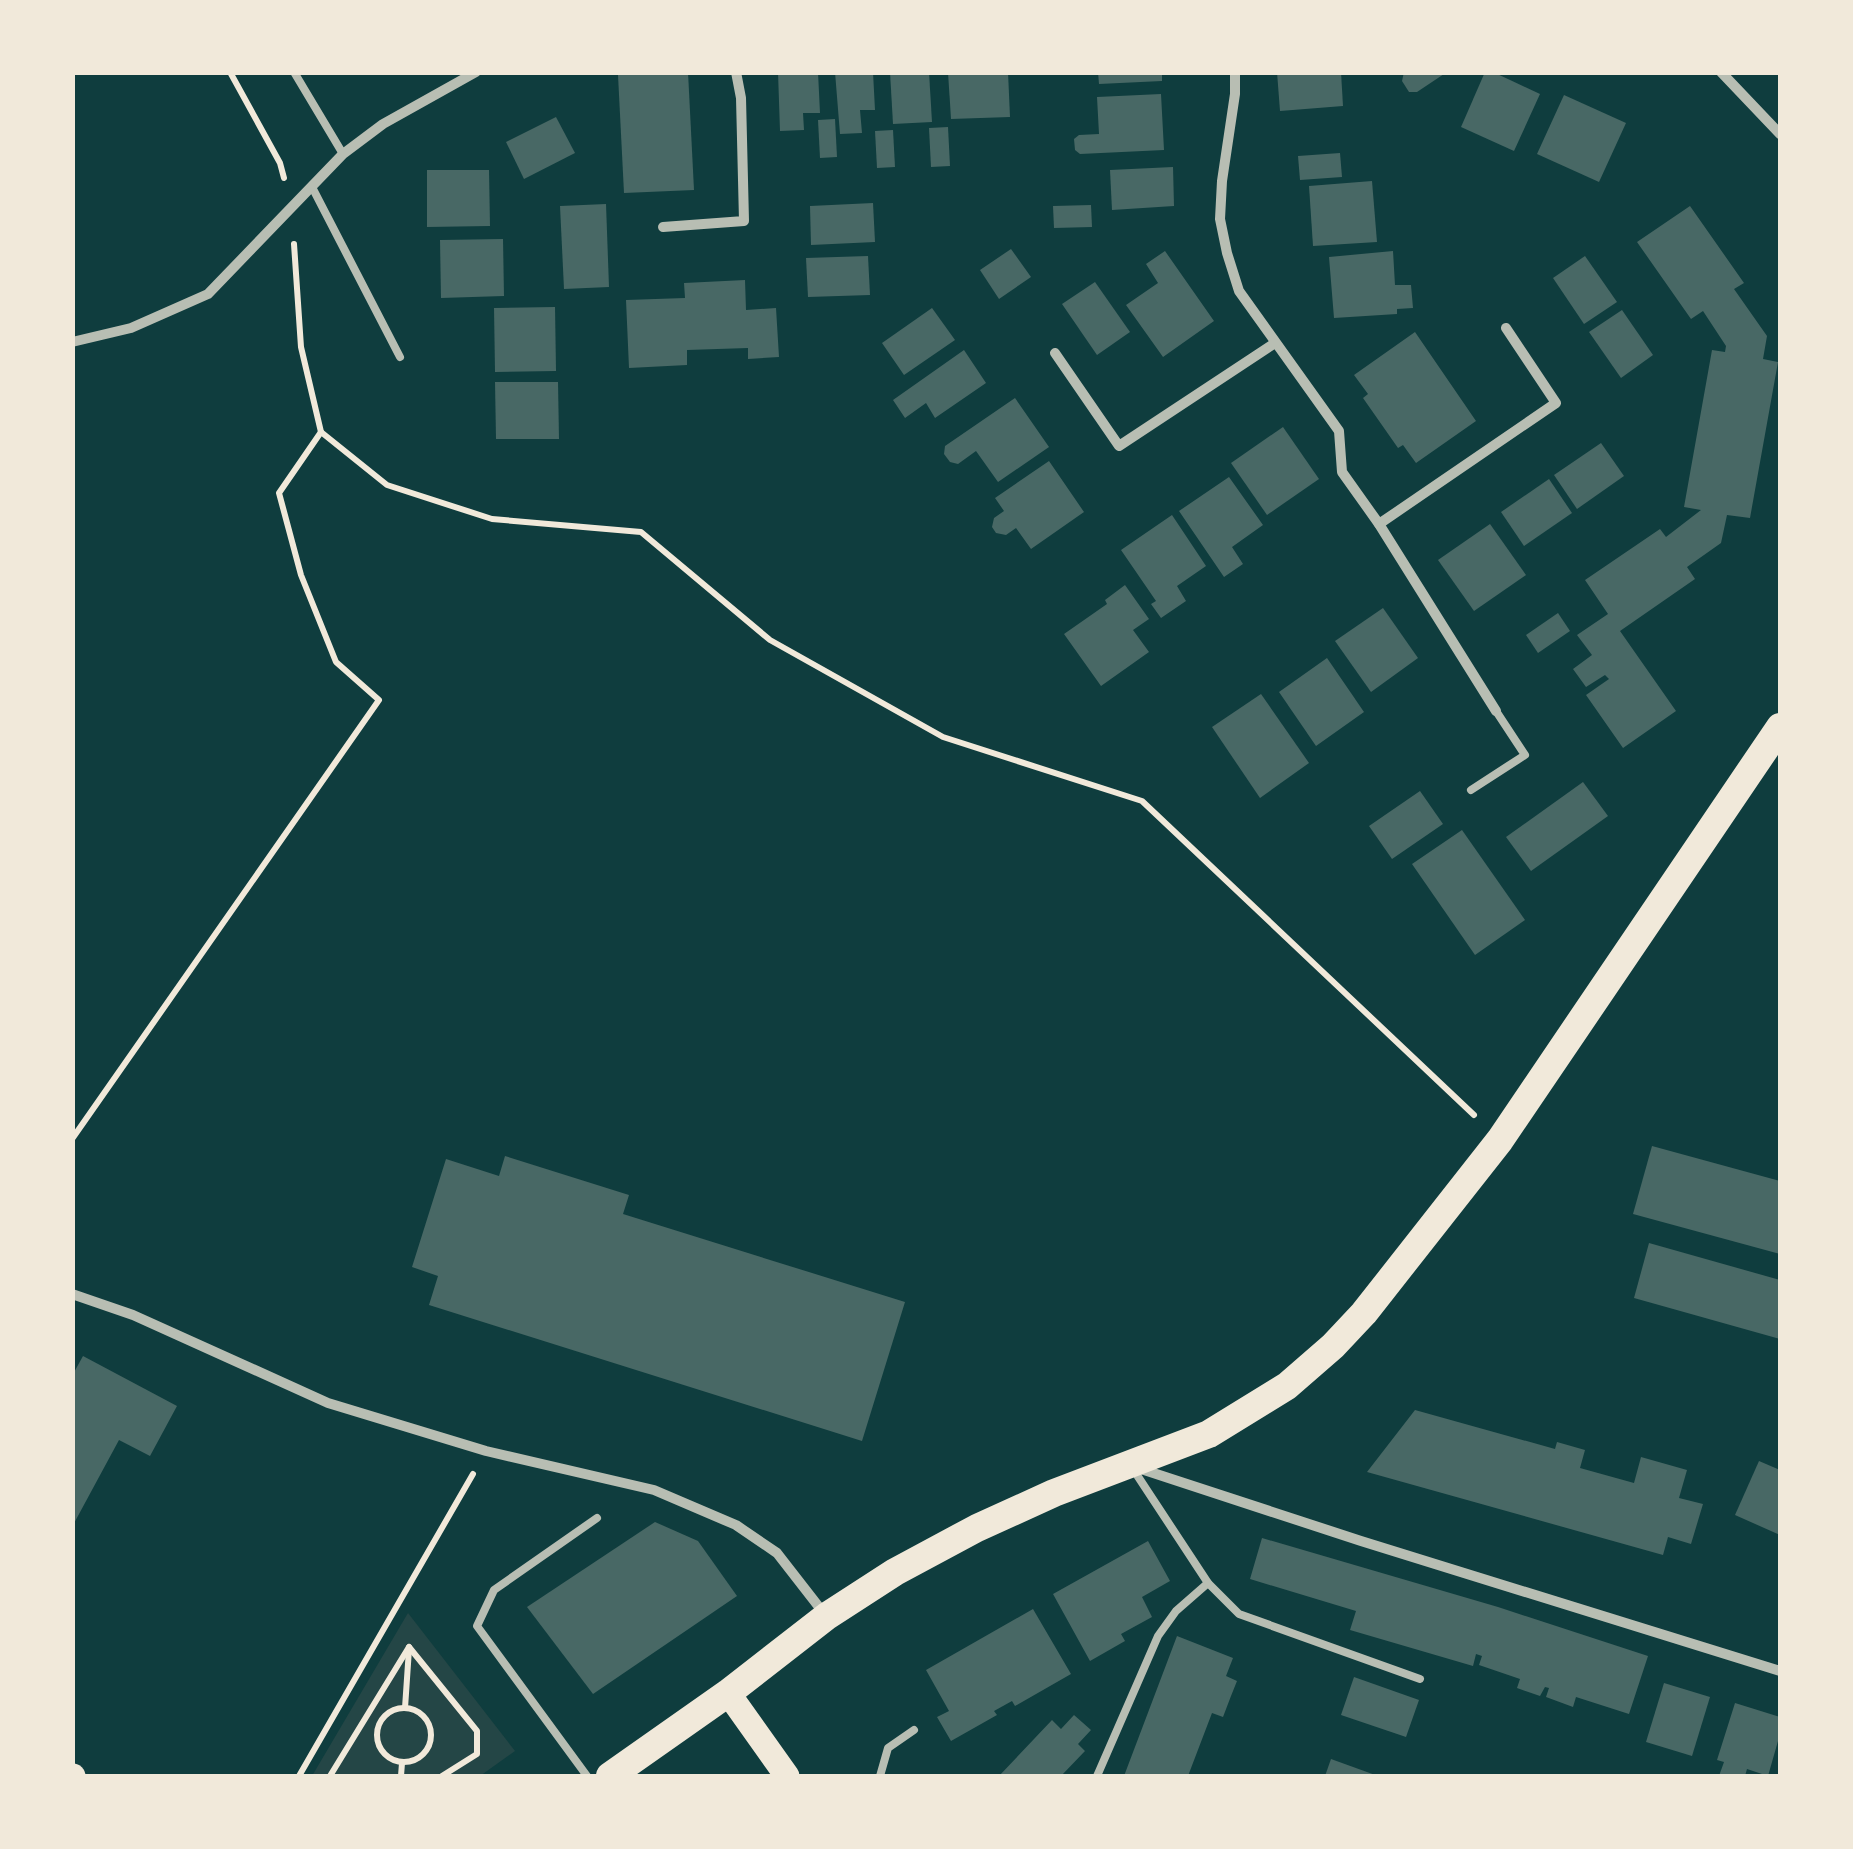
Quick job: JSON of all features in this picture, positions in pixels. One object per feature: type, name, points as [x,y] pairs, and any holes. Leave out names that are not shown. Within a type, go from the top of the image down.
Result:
[{"type":"highway","points":[[610,1776],[728,1693],[826,1616],[894,1572],[1054,1494],[1237,1419],[1287,1386],[1333,1346],[1364,1313],[1500,1140],[1780,727]]},
{"type":"main road","points":[[728,1693],[787,1776]]},
{"type":"street","points":[[72,342],[132,328],[208,294],[343,154],[382,124],[476,72]]},
{"type":"street","points":[[663,227],[744,221],[736,72]]},
{"type":"street","points":[[1235,72],[1236,94],[1220,219],[1239,291],[1338,431],[1342,472],[1496,711]]},
{"type":"street","points":[[1724,73],[1780,134]]},
{"type":"street","points":[[1379,524],[1556,403],[1506,328]]},
{"type":"street","points":[[1055,354],[1119,446],[1275,342]]},
{"type":"street","points":[[72,1294],[133,1315],[328,1403],[486,1451],[654,1490],[736,1525],[777,1553],[826,1616]]},
{"type":"street","points":[[1131,1465],[1780,1671]]},
{"type":"lane","points":[[294,72],[343,154]]},
{"type":"lane","points":[[312,187],[400,356]]},
{"type":"lane","points":[[1471,790],[1525,755],[1496,711]]},
{"type":"lane","points":[[1131,1465],[1208,1582],[1239,1614],[1420,1680]]},
{"type":"lane","points":[[587,1776],[476,1626],[494,1590],[597,1518]]},
{"type":"lane","points":[[1097,1776],[1158,1636],[1176,1612],[1208,1582]]},
{"type":"lane","points":[[880,1776],[888,1748],[914,1730]]},
{"type":"path","points":[[230,72],[280,164],[292,208],[296,310],[321,432],[387,485],[492,519],[641,532],[770,640],[943,737],[1142,801],[1500,1140]]},
{"type":"path","points":[[72,1140],[379,700],[336,662],[301,575],[278,493],[321,432]]},
{"type":"path","points":[[299,1776],[486,1451]]},
{"type":"path","points":[[405,1708],[409,1647]]},
{"type":"path","points":[[330,1776],[409,1647]]},
{"type":"path","points":[[409,1647],[478,1731],[477,1754],[442,1776]]},
{"type":"path","points":[[405,1708],[419,1712],[429,1722],[432,1737],[427,1751],[416,1761],[402,1763],[387,1758],[378,1745],[376,1730],[392,1710],[405,1708]]},
{"type":"path","points":[[401,1776],[402,1763]]},
{"type":"shaded area","points":[[408,1613],[515,1751],[480,1776],[312,1776]]},
{"type":"building","points":[[688,72],[694,190],[624,193],[618,75]]},
{"type":"building","points":[[778,72],[818,72],[820,113],[803,113],[804,130],[780,131]]},
{"type":"building","points":[[835,72],[873,72],[875,110],[860,110],[862,133],[840,134]]},
{"type":"building","points":[[890,72],[929,72],[932,122],[893,124]]},
{"type":"building","points":[[948,72],[1008,72],[1010,117],[951,119]]},
{"type":"building","points":[[1098,72],[1162,72],[1162,81],[1099,84]]},
{"type":"building","points":[[1277,72],[1341,72],[1343,106],[1280,111]]},
{"type":"building","points":[[1404,72],[1447,72],[1417,92],[1409,92],[1402,81]]},
{"type":"building","points":[[1485,72],[1540,94],[1514,151],[1461,127]]},
{"type":"building","points":[[1161,94],[1164,150],[1080,154],[1075,150],[1074,139],[1079,135],[1099,134],[1097,97]]},
{"type":"building","points":[[1564,95],[1626,123],[1599,182],[1537,154]]},
{"type":"building","points":[[556,117],[575,153],[524,179],[506,142]]},
{"type":"building","points":[[835,119],[837,157],[820,158],[818,120]]},
{"type":"building","points":[[948,127],[950,166],[931,167],[929,128]]},
{"type":"building","points":[[893,130],[895,167],[877,168],[875,131]]},
{"type":"building","points":[[1340,153],[1342,177],[1300,180],[1298,156]]},
{"type":"building","points":[[1173,167],[1174,206],[1112,210],[1110,170]]},
{"type":"building","points":[[427,170],[489,170],[490,226],[427,227]]},
{"type":"building","points":[[1372,181],[1377,242],[1313,246],[1309,186]]},
{"type":"building","points":[[873,203],[875,242],[811,245],[810,206]]},
{"type":"building","points":[[606,204],[609,287],[564,289],[560,206]]},
{"type":"building","points":[[1091,205],[1092,227],[1054,228],[1053,206]]},
{"type":"building","points":[[1690,206],[1744,283],[1734,289],[1767,336],[1763,359],[1778,362],[1750,518],[1727,515],[1721,543],[1687,567],[1695,579],[1620,631],[1676,711],[1623,748],[1586,695],[1609,679],[1605,675],[1586,687],[1573,669],[1592,655],[1577,635],[1608,614],[1585,580],[1660,529],[1666,537],[1701,510],[1684,507],[1712,350],[1725,352],[1726,346],[1703,311],[1691,319],[1637,242]]},
{"type":"building","points":[[503,239],[504,296],[441,298],[440,240]]},
{"type":"building","points":[[1011,249],[1031,277],[999,299],[980,270]]},
{"type":"building","points":[[1165,251],[1214,321],[1163,357],[1126,305],[1158,283],[1146,264]]},
{"type":"building","points":[[1393,251],[1395,285],[1411,285],[1413,308],[1397,309],[1397,314],[1334,318],[1329,257]]},
{"type":"building","points":[[868,256],[870,295],[808,297],[806,258]]},
{"type":"building","points":[[1585,256],[1617,302],[1584,324],[1553,278]]},
{"type":"building","points":[[745,280],[746,310],[776,308],[779,357],[748,359],[748,348],[687,350],[687,365],[629,368],[626,300],[685,298],[684,283]]},
{"type":"building","points":[[1095,282],[1130,332],[1097,355],[1062,304]]},
{"type":"building","points":[[555,307],[556,371],[495,372],[494,308]]},
{"type":"building","points":[[932,308],[955,340],[904,375],[882,343]]},
{"type":"building","points":[[1622,310],[1653,355],[1621,378],[1589,332]]},
{"type":"building","points":[[1415,332],[1476,421],[1416,463],[1403,445],[1398,448],[1363,398],[1368,394],[1354,375]]},
{"type":"building","points":[[964,350],[986,383],[935,418],[926,403],[905,418],[893,400]]},
{"type":"building","points":[[495,382],[558,382],[559,439],[496,439]]},
{"type":"building","points":[[1015,398],[1049,447],[998,482],[976,451],[958,464],[950,462],[944,454],[945,446]]},
{"type":"building","points":[[1283,427],[1319,479],[1267,515],[1231,463]]},
{"type":"building","points":[[1601,443],[1624,476],[1577,509],[1554,475]]},
{"type":"building","points":[[1049,461],[1084,512],[1031,549],[1016,528],[1006,535],[996,533],[992,527],[994,518],[1004,511],[995,498]]},
{"type":"building","points":[[1229,477],[1263,525],[1232,547],[1243,564],[1224,577],[1179,511]]},
{"type":"building","points":[[1549,479],[1572,513],[1524,546],[1501,512]]},
{"type":"building","points":[[1172,515],[1206,566],[1177,586],[1186,601],[1161,618],[1151,604],[1156,601],[1121,550]]},
{"type":"building","points":[[1490,524],[1526,575],[1474,611],[1438,560]]},
{"type":"building","points":[[1125,585],[1149,619],[1133,630],[1149,652],[1101,686],[1064,634],[1107,604],[1105,600]]},
{"type":"building","points":[[1383,608],[1418,658],[1371,692],[1335,641]]},
{"type":"building","points":[[1558,613],[1570,631],[1538,653],[1526,635]]},
{"type":"building","points":[[1327,658],[1364,712],[1316,746],[1279,692]]},
{"type":"building","points":[[1261,694],[1309,763],[1260,798],[1212,727]]},
{"type":"building","points":[[1583,782],[1608,816],[1531,871],[1506,837]]},
{"type":"building","points":[[1420,791],[1443,824],[1392,859],[1369,826]]},
{"type":"building","points":[[1462,830],[1525,920],[1475,955],[1412,864]]},
{"type":"building","points":[[1652,1146],[1780,1181],[1780,1254],[1633,1214]]},
{"type":"building","points":[[505,1156],[629,1195],[623,1214],[905,1302],[862,1441],[429,1305],[438,1276],[412,1267],[446,1159],[499,1176]]},
{"type":"building","points":[[1649,1243],[1780,1280],[1780,1339],[1634,1298]]},
{"type":"building","points":[[83,1356],[177,1406],[150,1456],[119,1440],[72,1527],[72,1376]]},
{"type":"building","points":[[1415,1410],[1555,1449],[1557,1442],[1585,1450],[1580,1468],[1634,1483],[1641,1457],[1687,1470],[1679,1498],[1703,1504],[1691,1544],[1668,1537],[1663,1555],[1367,1472]]},
{"type":"building","points":[[1759,1461],[1780,1470],[1780,1535],[1735,1515]]},
{"type":"building","points":[[655,1522],[698,1541],[737,1596],[593,1694],[527,1607]]},
{"type":"building","points":[[1262,1538],[1498,1607],[1648,1656],[1629,1714],[1576,1697],[1573,1707],[1546,1697],[1549,1688],[1545,1687],[1540,1696],[1517,1688],[1520,1679],[1479,1665],[1482,1656],[1476,1654],[1473,1666],[1350,1630],[1356,1611],[1250,1579]]},
{"type":"building","points":[[1148,1541],[1170,1581],[1142,1597],[1152,1617],[1121,1634],[1125,1641],[1090,1661],[1053,1594]]},
{"type":"building","points":[[1033,1609],[1071,1674],[1015,1706],[1012,1701],[994,1711],[997,1715],[951,1741],[937,1717],[949,1711],[926,1670]]},
{"type":"building","points":[[1177,1636],[1233,1658],[1226,1676],[1237,1681],[1223,1717],[1212,1713],[1188,1776],[1124,1776]]},
{"type":"building","points":[[1354,1677],[1419,1700],[1406,1737],[1341,1715]]},
{"type":"building","points":[[1664,1683],[1710,1697],[1692,1756],[1646,1742]]},
{"type":"building","points":[[1735,1703],[1780,1717],[1780,1734],[1768,1776],[1747,1769],[1745,1776],[1719,1776],[1724,1762],[1717,1760]]},
{"type":"building","points":[[1074,1715],[1091,1730],[1078,1744],[1085,1751],[1061,1776],[999,1776],[1052,1720],[1061,1729]]},
{"type":"building","points":[[1331,1759],[1378,1776],[1325,1776]]}]
